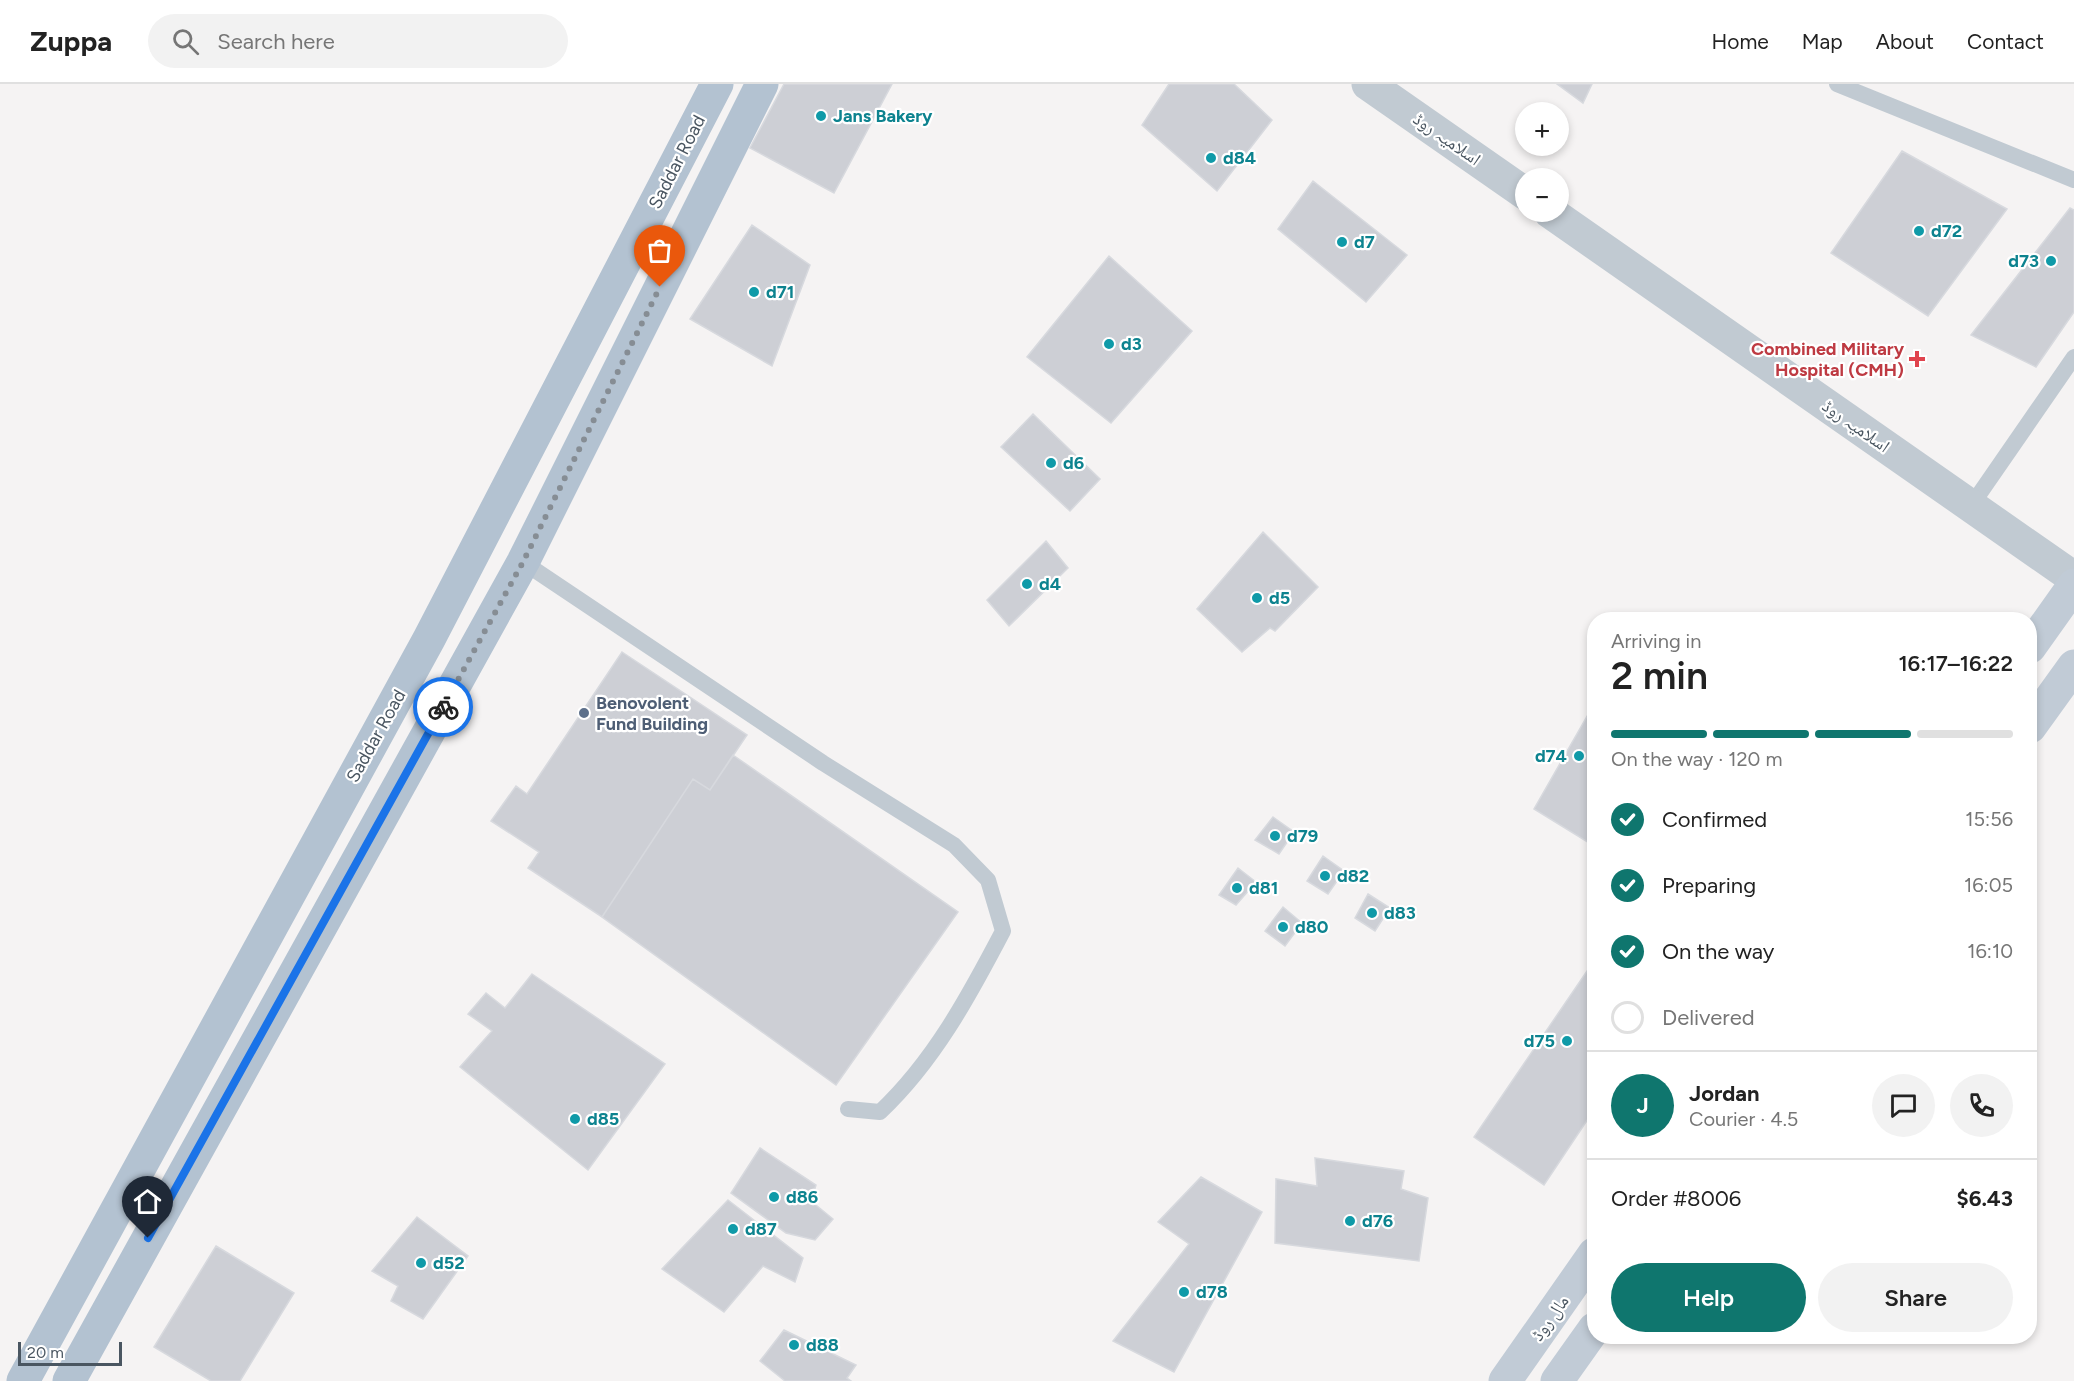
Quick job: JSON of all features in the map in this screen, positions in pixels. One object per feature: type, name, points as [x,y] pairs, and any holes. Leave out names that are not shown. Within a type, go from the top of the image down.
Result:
[{"type":"main road","name":"Saddar Road","points":[[23,1381],[429,639],[717,84]]},
{"type":"main road","points":[[69,1381],[523,562],[762,84]]},
{"type":"main road","points":[[2037,637],[2074,585]]},
{"type":"main road","points":[[2037,717],[2074,666]]},
{"type":"main road","name":"مال روڈ","points":[[1505,1381],[1587,1264]]},
{"type":"main road","points":[[1557,1381],[1587,1339]]},
{"type":"street","name":"اسلامیہ روڈ","points":[[1368,84],[1515,186]]},
{"type":"street","name":"اسلامیہ روڈ","points":[[1564,222],[2074,578]]},
{"type":"lane","points":[[1837,84],[2074,180]]},
{"type":"lane","points":[[1971,506],[2074,357]]},
{"type":"lane","points":[[523,562],[823,763],[954,845],[988,880],[1003,931],[969,995],[934,1049],[880,1112],[848,1109]]},
{"type":"building","name":"Jans Bakery","points":[[784,84],[892,84],[834,193],[750,148]]},
{"type":"building","name":"d84","points":[[1169,84],[1234,84],[1272,120],[1217,191],[1142,125]]},
{"type":"building","points":[[1557,84],[1592,84],[1583,103]]},
{"type":"building","name":"d72","points":[[1902,151],[2007,209],[1928,316],[1831,253]]},
{"type":"building","name":"d7","points":[[1313,181],[1407,255],[1366,302],[1278,229]]},
{"type":"building","name":"d73","points":[[2070,208],[2074,210],[2074,312],[2036,367],[1971,335]]},
{"type":"building","name":"d71","points":[[752,225],[810,265],[772,366],[690,319]]},
{"type":"building","name":"d3","points":[[1109,256],[1192,331],[1111,423],[1027,357]]},
{"type":"building","name":"d6","points":[[1033,414],[1100,479],[1070,511],[1001,447]]},
{"type":"building","name":"d5","points":[[1263,532],[1318,587],[1275,631],[1270,628],[1242,652],[1197,609]]},
{"type":"building","name":"d4","points":[[1046,541],[1068,568],[1009,626],[987,600]]},
{"type":"building","points":[[622,652],[747,735],[710,790],[693,779],[602,917],[528,868],[539,852],[491,821],[516,786],[527,794]]},
{"type":"building","name":"d74","points":[[1587,716],[1587,842],[1534,809]]},
{"type":"building","points":[[733,755],[958,912],[836,1085],[602,917],[693,779],[710,790]]},
{"type":"building","name":"d79","points":[[1273,817],[1294,832],[1279,854],[1255,840]]},
{"type":"building","name":"d82","points":[[1323,856],[1344,871],[1328,894],[1307,881]]},
{"type":"building","name":"d81","points":[[1238,868],[1256,882],[1236,905],[1219,895]]},
{"type":"building","name":"d83","points":[[1368,894],[1390,908],[1375,931],[1355,918]]},
{"type":"building","name":"d80","points":[[1283,907],[1302,923],[1285,946],[1265,931]]},
{"type":"building","name":"d75","points":[[1587,971],[1587,1120],[1544,1185],[1474,1137]]},
{"type":"building","name":"d85","points":[[532,974],[665,1064],[588,1170],[460,1067],[492,1031],[468,1014],[486,993],[505,1008]]},
{"type":"building","name":"d86","points":[[760,1148],[816,1185],[811,1201],[833,1219],[815,1240],[786,1233],[731,1193]]},
{"type":"building","name":"d76","points":[[1315,1158],[1404,1171],[1401,1189],[1428,1198],[1419,1261],[1275,1243],[1276,1179],[1317,1186]]},
{"type":"building","name":"d78","points":[[1201,1177],[1262,1212],[1174,1372],[1113,1341],[1189,1244],[1158,1222]]},
{"type":"building","name":"d87","points":[[728,1200],[803,1258],[795,1282],[763,1266],[724,1312],[662,1269]]},
{"type":"building","name":"d52","points":[[417,1217],[468,1256],[423,1319],[391,1301],[398,1286],[372,1271]]},
{"type":"building","points":[[216,1246],[294,1293],[240,1381],[211,1381],[154,1347]]},
{"type":"building","name":"d88","points":[[784,1330],[856,1365],[847,1378],[851,1381],[785,1381],[760,1361]]},
{"type":"way so far","points":[[443,707],[523,562],[660,287]]},
{"type":"place","name":"Jans Bakery","points":[[821,116]]},
{"type":"place","name":"d84","points":[[1211,158]]},
{"type":"place","name":"d72","points":[[1919,231]]},
{"type":"place","name":"d7","points":[[1342,242]]},
{"type":"place","name":"d73","points":[[2051,261]]},
{"type":"place","name":"d71","points":[[754,292]]},
{"type":"place","name":"d3","points":[[1109,344]]},
{"type":"place","name":"Combined Military Hospital (CMH)","points":[[1917,359]]},
{"type":"place","name":"d6","points":[[1051,463]]},
{"type":"place","name":"d4","points":[[1027,584]]},
{"type":"place","name":"d5","points":[[1257,598]]},
{"type":"place","name":"Benovolent Fund Building","points":[[584,713]]},
{"type":"place","name":"d74","points":[[1579,756]]},
{"type":"place","name":"d79","points":[[1275,836]]},
{"type":"place","name":"d82","points":[[1325,876]]},
{"type":"place","name":"d81","points":[[1237,888]]},
{"type":"place","name":"d83","points":[[1372,913]]},
{"type":"place","name":"d80","points":[[1283,927]]},
{"type":"place","name":"d75","points":[[1567,1041]]},
{"type":"place","name":"d85","points":[[575,1119]]},
{"type":"place","name":"d86","points":[[774,1197]]},
{"type":"place","name":"d76","points":[[1350,1221]]},
{"type":"place","name":"d87","points":[[733,1229]]},
{"type":"place","name":"d52","points":[[421,1263]]},
{"type":"place","name":"d78","points":[[1184,1292]]},
{"type":"place","name":"d88","points":[[794,1345]]},
{"type":"route","points":[[148,1238],[443,707]]}]
